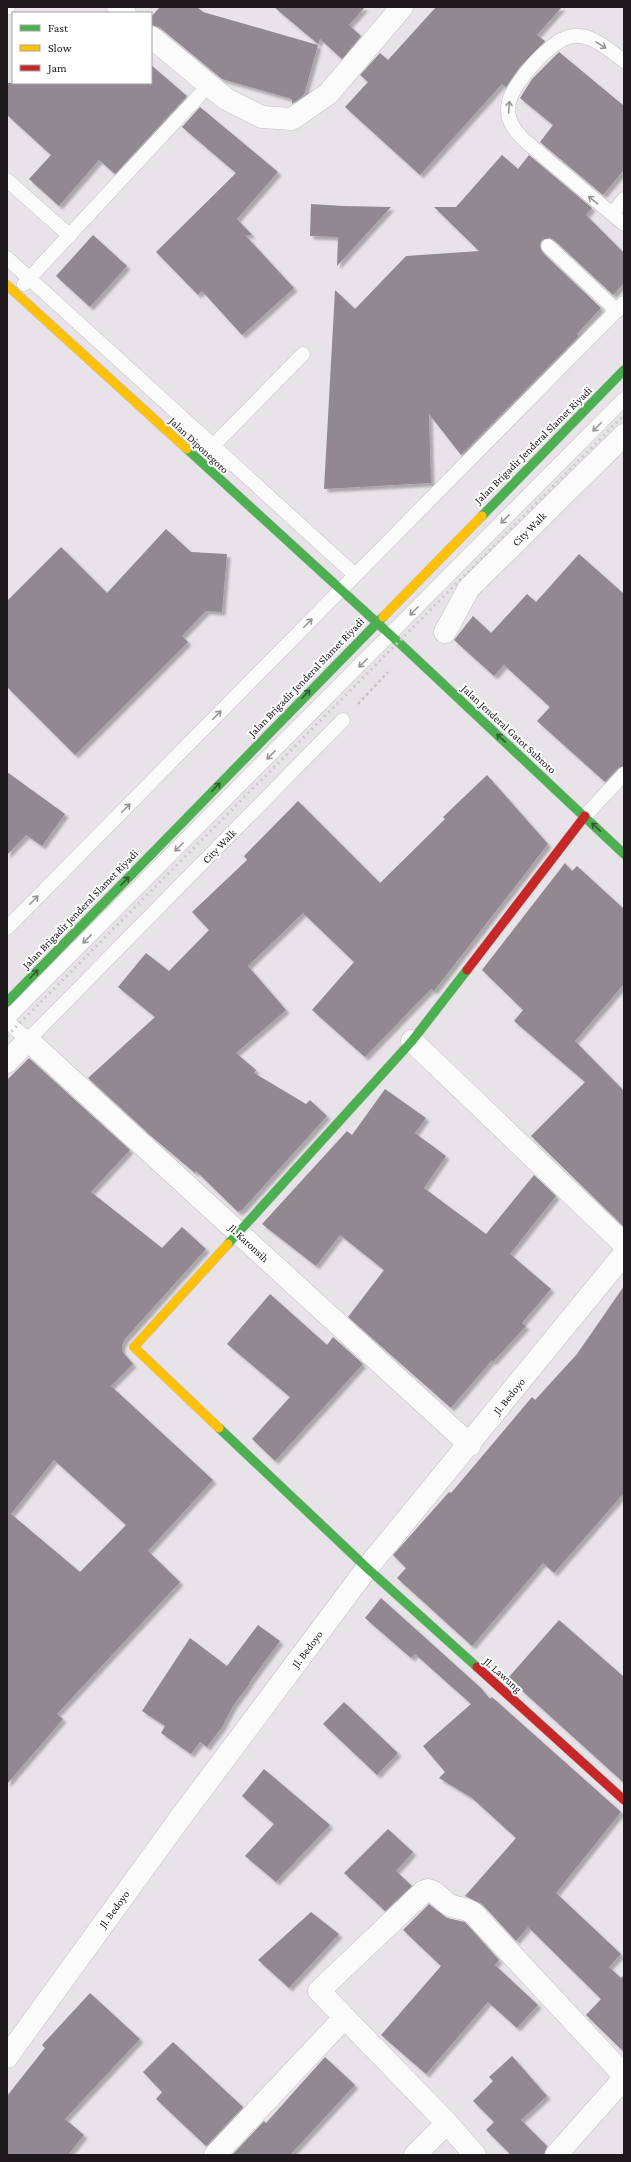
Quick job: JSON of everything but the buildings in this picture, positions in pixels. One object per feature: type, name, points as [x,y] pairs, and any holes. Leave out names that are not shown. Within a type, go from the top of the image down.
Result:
[{"type":"main road","name":"Jalan Diponegoro","points":[[11,289],[375,623]]},
{"type":"main road","name":"Jalan Brigadir Jenderal Slamet Riyadi","points":[[7,1002],[375,623],[623,374]]},
{"type":"main road","name":"Jalan Jenderal Gatot Subroto","points":[[375,623],[408,651],[624,854]]},
{"type":"main road","points":[[238,1232],[412,1041],[585,816]]},
{"type":"main road","name":"Jl. Lawung","points":[[238,1232],[134,1347],[367,1568],[624,1800]]},
{"type":"street","points":[[152,38],[226,99],[262,118],[292,119],[328,94],[402,7]]},
{"type":"street","name":"City Walk","points":[[445,632],[469,588],[624,435]]},
{"type":"street","points":[[7,1062],[28,1040]]},
{"type":"street","name":"Jl. Karonsih","points":[[28,1040],[470,1445]]},
{"type":"street","points":[[412,1041],[624,1244]]},
{"type":"street","name":"Jl. Bedoyo","points":[[7,2057],[178,1821],[367,1568],[470,1445],[624,1254]]},
{"type":"street","points":[[475,2155],[446,2123],[320,1994],[320,1988],[423,1892],[428,1890],[433,1891],[450,1905],[469,1910],[616,2066],[622,2075],[619,2084],[556,2155]]},
{"type":"street","points":[[215,2155],[344,2018]]},
{"type":"street","points":[[415,2155],[446,2123]]},
{"type":"lane","points":[[624,61],[589,38],[572,36],[557,41],[514,88],[508,103],[508,116],[513,128],[524,140],[624,224]]},
{"type":"lane","points":[[11,289],[29,278],[70,236],[209,85]]},
{"type":"lane","points":[[7,180],[70,236]]},
{"type":"lane","points":[[612,214],[624,199]]},
{"type":"lane","points":[[7,928],[620,307],[548,246]]},
{"type":"lane","points":[[7,258],[355,575]]},
{"type":"lane","points":[[199,461],[212,445],[304,354]]},
{"type":"lane","points":[[28,1040],[7,1020],[624,399]]},
{"type":"lane","name":"City Walk","points":[[28,1040],[343,720]]},
{"type":"lane","points":[[585,816],[624,774]]},
{"type":"path","points":[[343,720],[408,651]]},
{"type":"railway","points":[[7,1036],[624,415]]},
{"type":"traffic: fast","points":[[482,516],[624,370]]},
{"type":"traffic: fast","points":[[187,449],[408,651],[624,854]]},
{"type":"traffic: fast","points":[[7,1002],[383,617]]},
{"type":"traffic: fast","points":[[228,1244],[412,1041],[467,970]]},
{"type":"traffic: fast","points":[[219,1428],[367,1568],[477,1667]]},
{"type":"traffic: slow","points":[[7,285],[187,449]]},
{"type":"traffic: slow","points":[[383,617],[482,516]]},
{"type":"traffic: slow","points":[[219,1428],[134,1347],[228,1244]]},
{"type":"traffic: jam","points":[[467,970],[585,816]]},
{"type":"traffic: jam","points":[[477,1667],[624,1800]]}]
